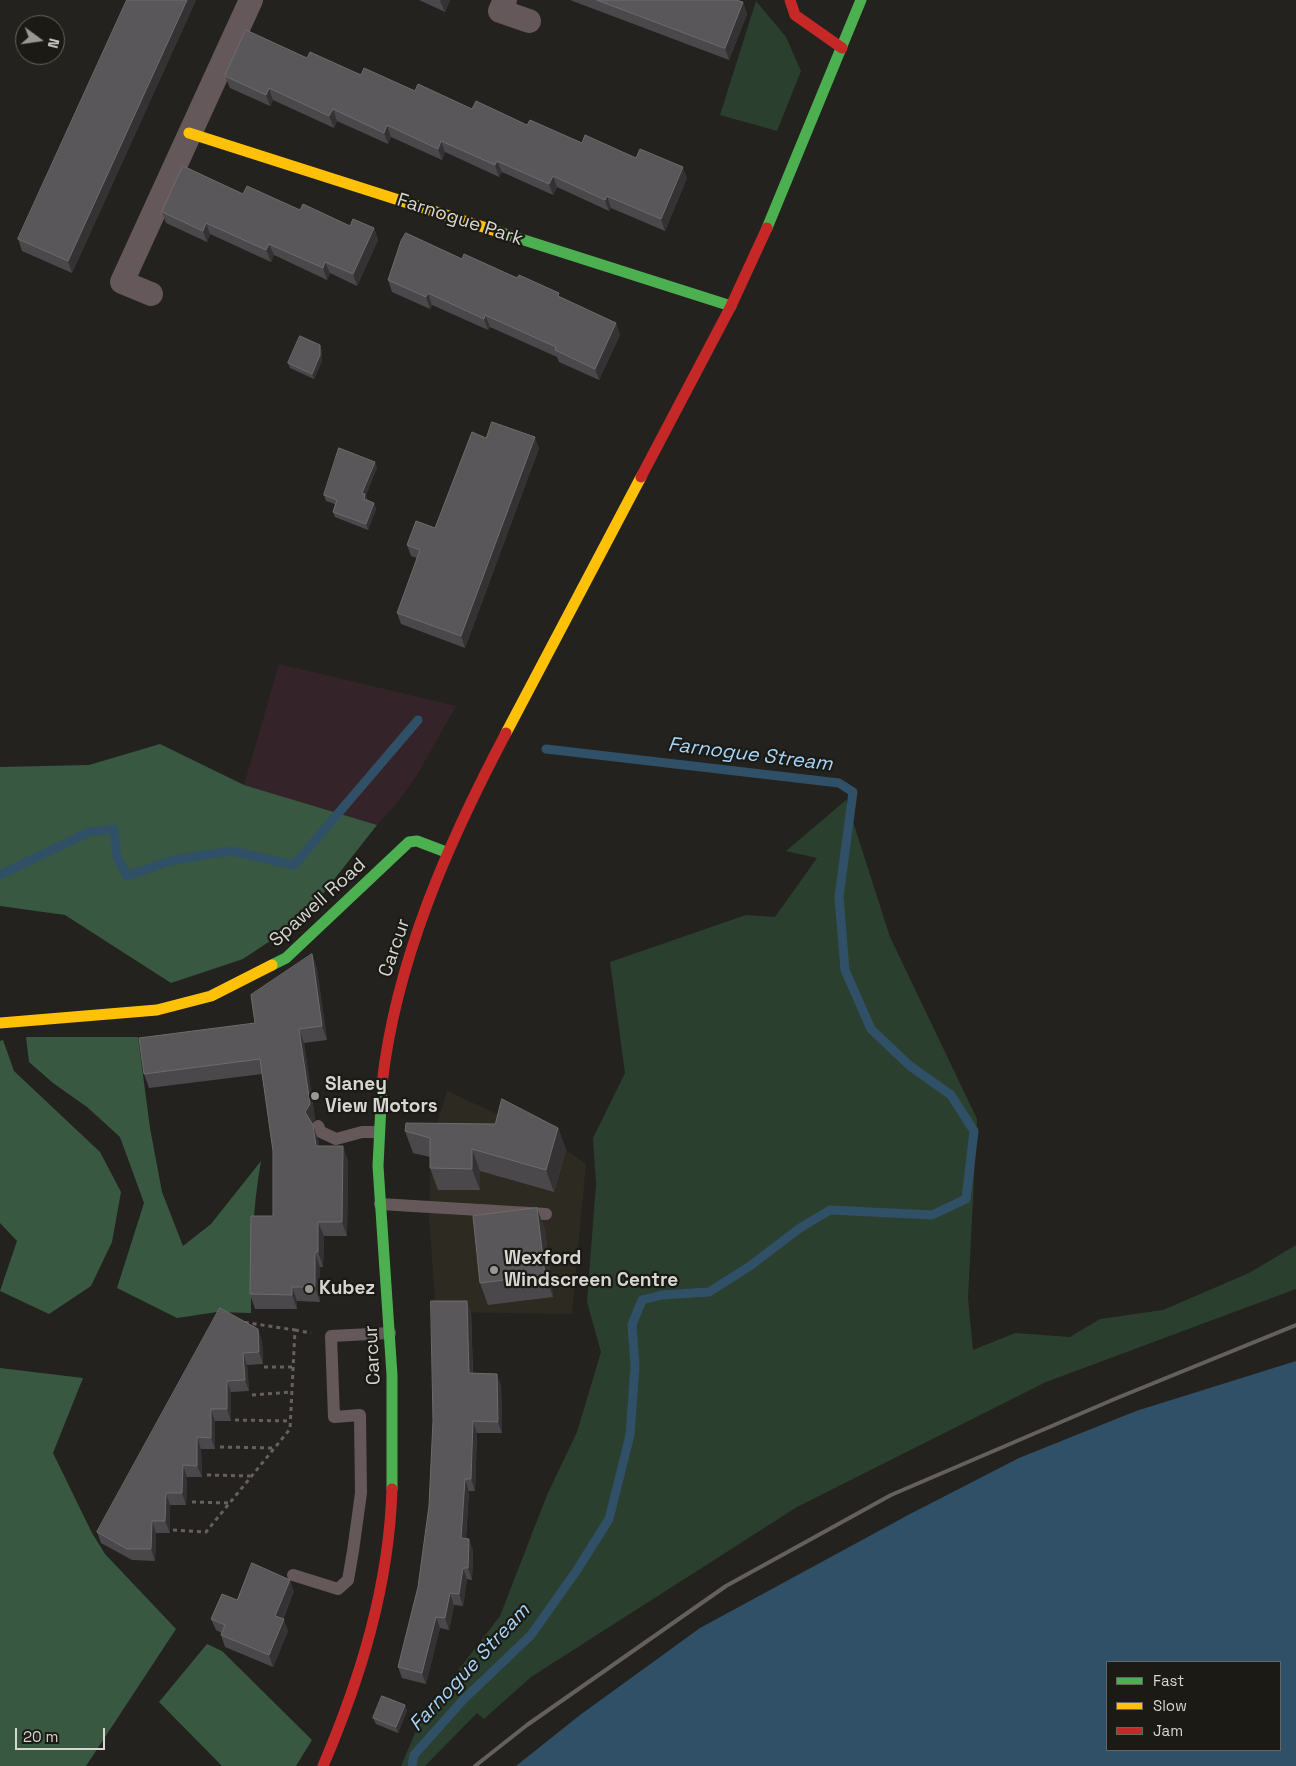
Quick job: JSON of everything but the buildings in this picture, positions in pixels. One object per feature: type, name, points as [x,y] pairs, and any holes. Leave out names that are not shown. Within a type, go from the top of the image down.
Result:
[{"type":"main road","points":[[790,0],[795,15],[842,48]]},
{"type":"main road","name":"Carcur","points":[[323,1766],[340,1726],[366,1652],[386,1558],[393,1461],[390,1333],[380,1204],[379,1132],[385,1064],[398,993],[446,852],[472,795],[731,306],[783,192],[860,0]]},
{"type":"main road","name":"Farnogue Park","points":[[189,133],[731,306]]},
{"type":"main road","name":"Spawell Road","points":[[0,1023],[158,1010],[211,996],[286,958],[409,842],[417,841],[446,852]]},
{"type":"street","points":[[151,294],[122,282],[251,0]]},
{"type":"street","points":[[505,0],[500,11],[529,21]]},
{"type":"lane","points":[[318,1126],[321,1132],[336,1139],[362,1132],[379,1132]]},
{"type":"lane","points":[[380,1204],[546,1214]]},
{"type":"lane","points":[[293,1575],[338,1589],[348,1580],[353,1551],[361,1493],[360,1414],[334,1417],[331,1336],[390,1333]]},
{"type":"path","points":[[173,1530],[206,1532],[290,1429],[294,1330],[234,1320]]},
{"type":"path","points":[[264,1367],[292,1368]]},
{"type":"path","points":[[252,1395],[292,1392]]},
{"type":"path","points":[[235,1420],[290,1421]]},
{"type":"path","points":[[220,1447],[275,1448]]},
{"type":"path","points":[[207,1475],[251,1476]]},
{"type":"path","points":[[192,1502],[229,1503]]},
{"type":"shaded area","points":[[279,664],[456,706],[417,775],[397,803],[377,825],[244,785]]},
{"type":"shaded area","points":[[447,1091],[510,1120],[566,1150],[586,1164],[572,1314],[436,1312],[429,1219],[431,1144]]},
{"type":"green space","points":[[756,1],[786,37],[801,71],[777,131],[720,115]]},
{"type":"green space","points":[[160,744],[244,785],[377,825],[303,919],[243,959],[171,983],[65,915],[0,906],[0,767],[89,765]]},
{"type":"green space","points":[[846,800],[890,937],[977,1119],[968,1298],[973,1350],[1015,1333],[1070,1337],[1100,1319],[1163,1310],[1249,1273],[1296,1245],[1296,1289],[1046,1382],[797,1507],[531,1677],[484,1719],[477,1713],[425,1766],[401,1766],[421,1719],[500,1616],[547,1495],[577,1432],[601,1352],[587,1302],[596,1184],[593,1138],[625,1073],[610,962],[746,915],[775,917],[817,858],[786,851]]},
{"type":"green space","points":[[26,1037],[138,1037],[150,1128],[162,1192],[183,1246],[211,1224],[261,1161],[253,1237],[251,1313],[217,1312],[177,1318],[117,1288],[144,1203],[120,1137],[87,1107],[53,1083],[29,1062]]},
{"type":"green space","points":[[3,1040],[14,1071],[100,1152],[121,1192],[112,1242],[91,1286],[49,1314],[0,1291],[17,1241],[0,1223],[0,1041]]},
{"type":"green space","points":[[0,1368],[83,1378],[53,1453],[92,1533],[105,1554],[176,1629],[86,1766],[0,1766]]},
{"type":"green space","points":[[207,1644],[222,1651],[312,1740],[296,1766],[222,1766],[159,1702]]},
{"type":"water","points":[[1296,1361],[1296,1766],[516,1766],[580,1715],[700,1628],[910,1514],[1019,1458],[1136,1411]]},
{"type":"waterway","name":"Farnogue Stream","points":[[0,875],[89,832],[114,829],[117,857],[127,876],[173,860],[231,851],[294,865],[418,720]]},
{"type":"waterway","name":"Farnogue Stream","points":[[412,1766],[414,1755],[463,1700],[531,1635],[577,1570],[609,1519],[630,1435],[635,1366],[632,1325],[642,1300],[662,1295],[709,1292],[750,1266],[800,1228],[830,1210],[932,1215],[966,1199],[974,1131],[951,1095],[910,1066],[871,1029],[845,970],[839,897],[853,792],[839,783],[546,749]]},
{"type":"railway","points":[[475,1766],[527,1725],[726,1586],[891,1495],[1117,1398],[1296,1325]]},
{"type":"traffic: fast","points":[[767,228],[861,0]]},
{"type":"traffic: fast","points":[[502,233],[731,306]]},
{"type":"traffic: fast","points":[[272,965],[286,958],[409,842],[417,841],[446,852]]},
{"type":"traffic: fast","points":[[382,1084],[378,1166],[392,1375],[392,1489]]},
{"type":"traffic: slow","points":[[189,133],[502,233]]},
{"type":"traffic: slow","points":[[506,733],[641,477]]},
{"type":"traffic: slow","points":[[0,1023],[157,1010],[211,996],[272,965]]},
{"type":"traffic: jam","points":[[790,0],[795,15],[842,48]]},
{"type":"traffic: jam","points":[[641,477],[731,306],[767,228]]},
{"type":"traffic: jam","points":[[382,1084],[399,992],[412,947],[445,860],[506,733]]},
{"type":"traffic: jam","points":[[323,1766],[337,1733],[371,1630],[385,1561],[392,1489]]},
{"type":"place","name":"Slaney View Motors","points":[[315,1096]]},
{"type":"place","name":"Wexford Windscreen Centre","points":[[494,1270]]},
{"type":"place","name":"Kubez","points":[[309,1289]]}]
